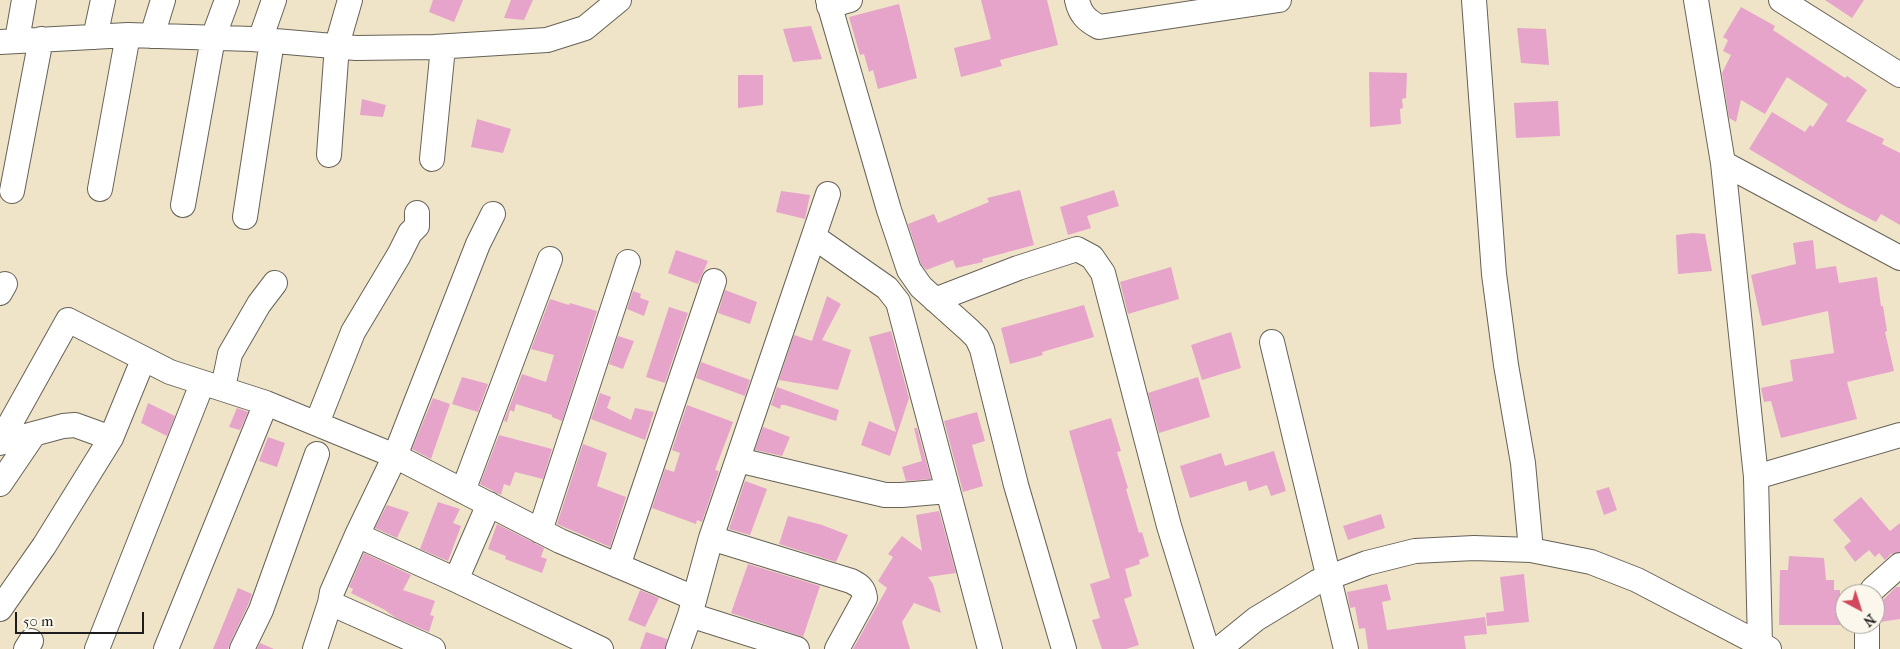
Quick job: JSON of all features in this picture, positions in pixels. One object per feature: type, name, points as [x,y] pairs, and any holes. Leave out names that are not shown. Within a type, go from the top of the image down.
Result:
[{"type":"street","points":[[24,0],[9,41],[128,35],[266,40],[356,48],[442,47],[547,40],[585,28],[619,0]]},
{"type":"street","points":[[95,36],[103,0]]},
{"type":"street","points":[[152,36],[163,0]]},
{"type":"street","points":[[183,205],[213,38],[227,0]]},
{"type":"street","points":[[245,217],[266,40],[274,0]]},
{"type":"street","points":[[329,155],[337,45],[350,0]]},
{"type":"street","points":[[1077,0],[1080,11],[1089,22],[1099,27],[1252,2],[1278,0]]},
{"type":"street","points":[[1474,0],[1494,274],[1506,365],[1524,463],[1531,550]]},
{"type":"street","points":[[1696,0],[1723,163],[1756,477],[1764,647]]},
{"type":"street","points":[[1780,0],[1900,75]]},
{"type":"street","points":[[836,2],[889,210],[909,270],[921,287],[977,338],[982,349],[1016,485],[1064,649]]},
{"type":"street","points":[[100,189],[128,35]]},
{"type":"street","points":[[12,191],[42,39]]},
{"type":"street","points":[[432,159],[442,47]]},
{"type":"street","points":[[1723,163],[1900,258]]},
{"type":"street","points":[[678,649],[711,538],[828,194]]},
{"type":"street","points":[[317,423],[353,332],[410,233],[417,226],[417,213]]},
{"type":"street","points":[[315,649],[332,592],[395,456],[478,244],[493,214]]},
{"type":"street","points":[[814,237],[887,288],[898,302],[990,649]]},
{"type":"street","points":[[935,300],[1018,268],[1077,249],[1092,256],[1104,273],[1169,526],[1207,649]]},
{"type":"street","points":[[463,491],[550,259]]},
{"type":"street","points":[[540,530],[628,262]]},
{"type":"street","points":[[618,566],[714,281]]},
{"type":"street","points":[[97,649],[213,386],[259,304],[275,283]]},
{"type":"street","points":[[0,443],[68,320],[143,360],[170,372],[266,403],[395,456],[540,530],[618,566],[692,607],[797,649]]},
{"type":"street","points":[[1272,342],[1346,649]]},
{"type":"street","points":[[0,609],[44,546],[111,438],[143,360]]},
{"type":"street","points":[[166,649],[266,403]]},
{"type":"street","points":[[0,443],[63,426],[74,425],[111,438]]},
{"type":"street","points":[[0,484],[34,434]]},
{"type":"street","points":[[1756,477],[1900,435]]},
{"type":"street","points":[[242,649],[261,610],[317,454]]},
{"type":"street","points":[[738,460],[885,495],[948,491]]},
{"type":"street","points":[[456,580],[489,504]]},
{"type":"street","points":[[357,535],[601,649]]},
{"type":"street","points":[[711,538],[850,581],[860,586],[865,592],[865,598],[837,649]]},
{"type":"street","points":[[1218,649],[1268,611],[1317,582],[1367,563],[1414,551],[1474,548],[1531,550],[1591,562],[1637,580],[1764,647]]},
{"type":"street","points":[[1879,584],[1900,565]]},
{"type":"street","points":[[330,603],[432,649]]},
{"type":"street","points":[[1867,634],[1867,649]]},
{"type":"building","points":[[433,0],[463,0],[454,22],[429,12]]},
{"type":"building","points":[[511,0],[533,0],[524,20],[504,18]]},
{"type":"building","points":[[981,0],[1047,0],[1058,45],[1000,60],[1002,66],[961,77],[954,48],[991,39]]},
{"type":"building","points":[[1825,0],[1864,0],[1852,18]]},
{"type":"building","points":[[899,4],[917,78],[878,89],[873,70],[869,72],[864,54],[860,55],[849,17]]},
{"type":"building","points":[[1741,7],[1775,26],[1773,30],[1845,78],[1847,76],[1867,90],[1846,121],[1884,139],[1882,144],[1900,153],[1900,225],[1881,214],[1876,222],[1845,206],[1749,149],[1772,112],[1805,132],[1810,125],[1813,127],[1828,104],[1787,77],[1765,114],[1741,100],[1736,122],[1729,118],[1722,73],[1731,55],[1723,51],[1728,40],[1723,37]]},
{"type":"building","points":[[811,26],[822,59],[793,62],[783,29]]},
{"type":"building","points":[[1517,28],[1546,29],[1549,65],[1521,63]]},
{"type":"building","points":[[1369,72],[1407,73],[1406,98],[1402,99],[1403,108],[1400,109],[1401,124],[1370,127]]},
{"type":"building","points":[[738,75],[763,75],[763,105],[738,108]]},
{"type":"building","points":[[362,99],[386,105],[383,117],[360,115]]},
{"type":"building","points":[[1558,101],[1560,136],[1516,138],[1514,103]]},
{"type":"building","points":[[477,119],[511,129],[503,153],[471,147]]},
{"type":"building","points":[[1020,190],[1034,245],[982,259],[983,262],[956,268],[953,260],[926,270],[921,264],[908,224],[934,214],[938,223],[989,202],[987,198]]},
{"type":"building","points":[[1114,190],[1119,206],[1087,216],[1091,228],[1068,235],[1060,207]]},
{"type":"building","points":[[781,191],[810,195],[805,219],[776,212]]},
{"type":"building","points":[[1705,234],[1712,271],[1678,274],[1676,235]]},
{"type":"building","points":[[1813,240],[1816,269],[1836,266],[1839,283],[1877,277],[1887,331],[1885,332],[1894,371],[1847,382],[1857,419],[1781,438],[1771,401],[1764,402],[1761,388],[1793,381],[1790,360],[1834,353],[1828,311],[1762,326],[1751,275],[1796,264],[1793,243]]},
{"type":"building","points":[[676,250],[708,261],[698,284],[668,273]]},
{"type":"building","points":[[1171,267],[1179,299],[1128,314],[1120,282]]},
{"type":"building","points":[[725,290],[757,302],[750,324],[718,313]]},
{"type":"building","points":[[633,291],[641,294],[640,298],[649,301],[644,316],[627,309]]},
{"type":"building","points":[[827,296],[841,304],[822,340],[851,350],[838,390],[779,380],[794,335],[812,341]]},
{"type":"building","points":[[550,299],[597,311],[562,421],[552,417],[552,415],[516,404],[514,412],[510,410],[507,422],[504,421],[522,374],[546,382],[554,355],[531,349]]},
{"type":"building","points":[[1084,305],[1094,337],[1042,352],[1043,355],[1010,364],[1001,328]]},
{"type":"building","points":[[669,307],[688,313],[665,383],[646,377]]},
{"type":"building","points":[[891,331],[909,398],[890,456],[861,445],[869,421],[896,432],[869,337]]},
{"type":"building","points":[[1231,332],[1241,368],[1202,380],[1191,345]]},
{"type":"building","points":[[618,336],[634,341],[623,369],[609,364]]},
{"type":"building","points":[[701,362],[750,380],[745,396],[696,378]]},
{"type":"building","points":[[462,377],[488,384],[478,412],[452,404]]},
{"type":"building","points":[[1198,377],[1210,417],[1159,433],[1148,393]]},
{"type":"building","points":[[777,387],[839,410],[836,421],[785,405],[781,405],[780,409],[771,405]]},
{"type":"building","points":[[600,393],[611,397],[607,408],[631,420],[635,408],[654,412],[645,440],[591,419]]},
{"type":"building","points":[[433,398],[450,404],[431,459],[412,449]]},
{"type":"building","points":[[148,403],[175,416],[167,436],[141,423]]},
{"type":"building","points":[[687,405],[733,422],[715,470],[719,471],[702,522],[697,520],[696,524],[652,508],[665,469],[674,472],[680,453],[672,450]]},
{"type":"building","points":[[237,408],[248,412],[240,430],[229,427]]},
{"type":"building","points":[[977,412],[985,441],[972,445],[983,486],[963,492],[944,421]]},
{"type":"building","points":[[1111,418],[1121,451],[1117,452],[1128,488],[1126,489],[1139,533],[1142,532],[1149,556],[1139,560],[1140,564],[1125,569],[1132,596],[1124,599],[1139,645],[1126,649],[1102,649],[1092,620],[1100,618],[1090,584],[1110,578],[1069,431]]},
{"type":"building","points":[[763,427],[790,437],[782,456],[755,450]]},
{"type":"building","points":[[914,428],[917,428],[931,479],[906,481],[902,467],[922,461]]},
{"type":"building","points":[[499,435],[552,449],[543,479],[515,472],[510,486],[504,484],[501,495],[480,484]]},
{"type":"building","points":[[268,437],[285,443],[277,467],[259,461]]},
{"type":"building","points":[[583,444],[607,453],[597,486],[626,497],[610,547],[557,524]]},
{"type":"building","points":[[1274,451],[1286,491],[1271,496],[1267,485],[1249,491],[1246,481],[1190,498],[1180,466],[1221,453],[1225,466]]},
{"type":"building","points":[[745,481],[767,489],[750,535],[729,529]]},
{"type":"building","points":[[1609,487],[1617,510],[1604,515],[1596,491]]},
{"type":"building","points":[[1861,497],[1890,531],[1900,523],[1900,552],[1891,554],[1885,560],[1879,553],[1875,557],[1869,550],[1855,562],[1844,547],[1851,541],[1833,520]]},
{"type":"building","points":[[438,502],[460,509],[453,523],[461,526],[448,561],[420,549]]},
{"type":"building","points":[[387,505],[409,512],[397,538],[375,528]]},
{"type":"building","points":[[939,511],[956,573],[928,577],[933,584],[941,613],[914,603],[902,622],[910,649],[853,649],[887,588],[878,581],[893,557],[888,554],[902,536],[922,551],[916,515]]},
{"type":"building","points":[[1381,514],[1385,528],[1348,540],[1343,526]]},
{"type":"building","points":[[788,516],[822,525],[848,535],[836,562],[779,544]]},
{"type":"building","points":[[497,524],[544,548],[541,557],[547,559],[542,573],[505,559],[506,556],[488,549]]},
{"type":"building","points":[[364,553],[411,575],[403,590],[435,601],[430,615],[434,616],[429,632],[396,618],[385,610],[351,593],[353,589],[349,587]]},
{"type":"building","points":[[1789,556],[1824,558],[1826,580],[1834,580],[1835,625],[1779,625],[1780,570],[1788,570]]},
{"type":"building","points":[[748,564],[820,586],[803,637],[731,613]]},
{"type":"building","points":[[1524,574],[1529,622],[1487,626],[1486,613],[1504,611],[1500,577]]},
{"type":"building","points":[[1387,584],[1391,600],[1382,602],[1387,630],[1485,617],[1487,634],[1464,636],[1466,649],[1368,649],[1365,628],[1359,629],[1355,607],[1350,608],[1347,592]]},
{"type":"building","points":[[1896,587],[1900,587],[1900,619],[1885,621],[1885,598]]},
{"type":"building","points":[[238,588],[252,594],[248,605],[228,649],[213,649]]},
{"type":"building","points":[[640,590],[659,598],[645,627],[628,620]]},
{"type":"building","points":[[646,632],[667,639],[665,649],[640,649]]},
{"type":"building","points":[[260,643],[274,649],[257,649]]}]
